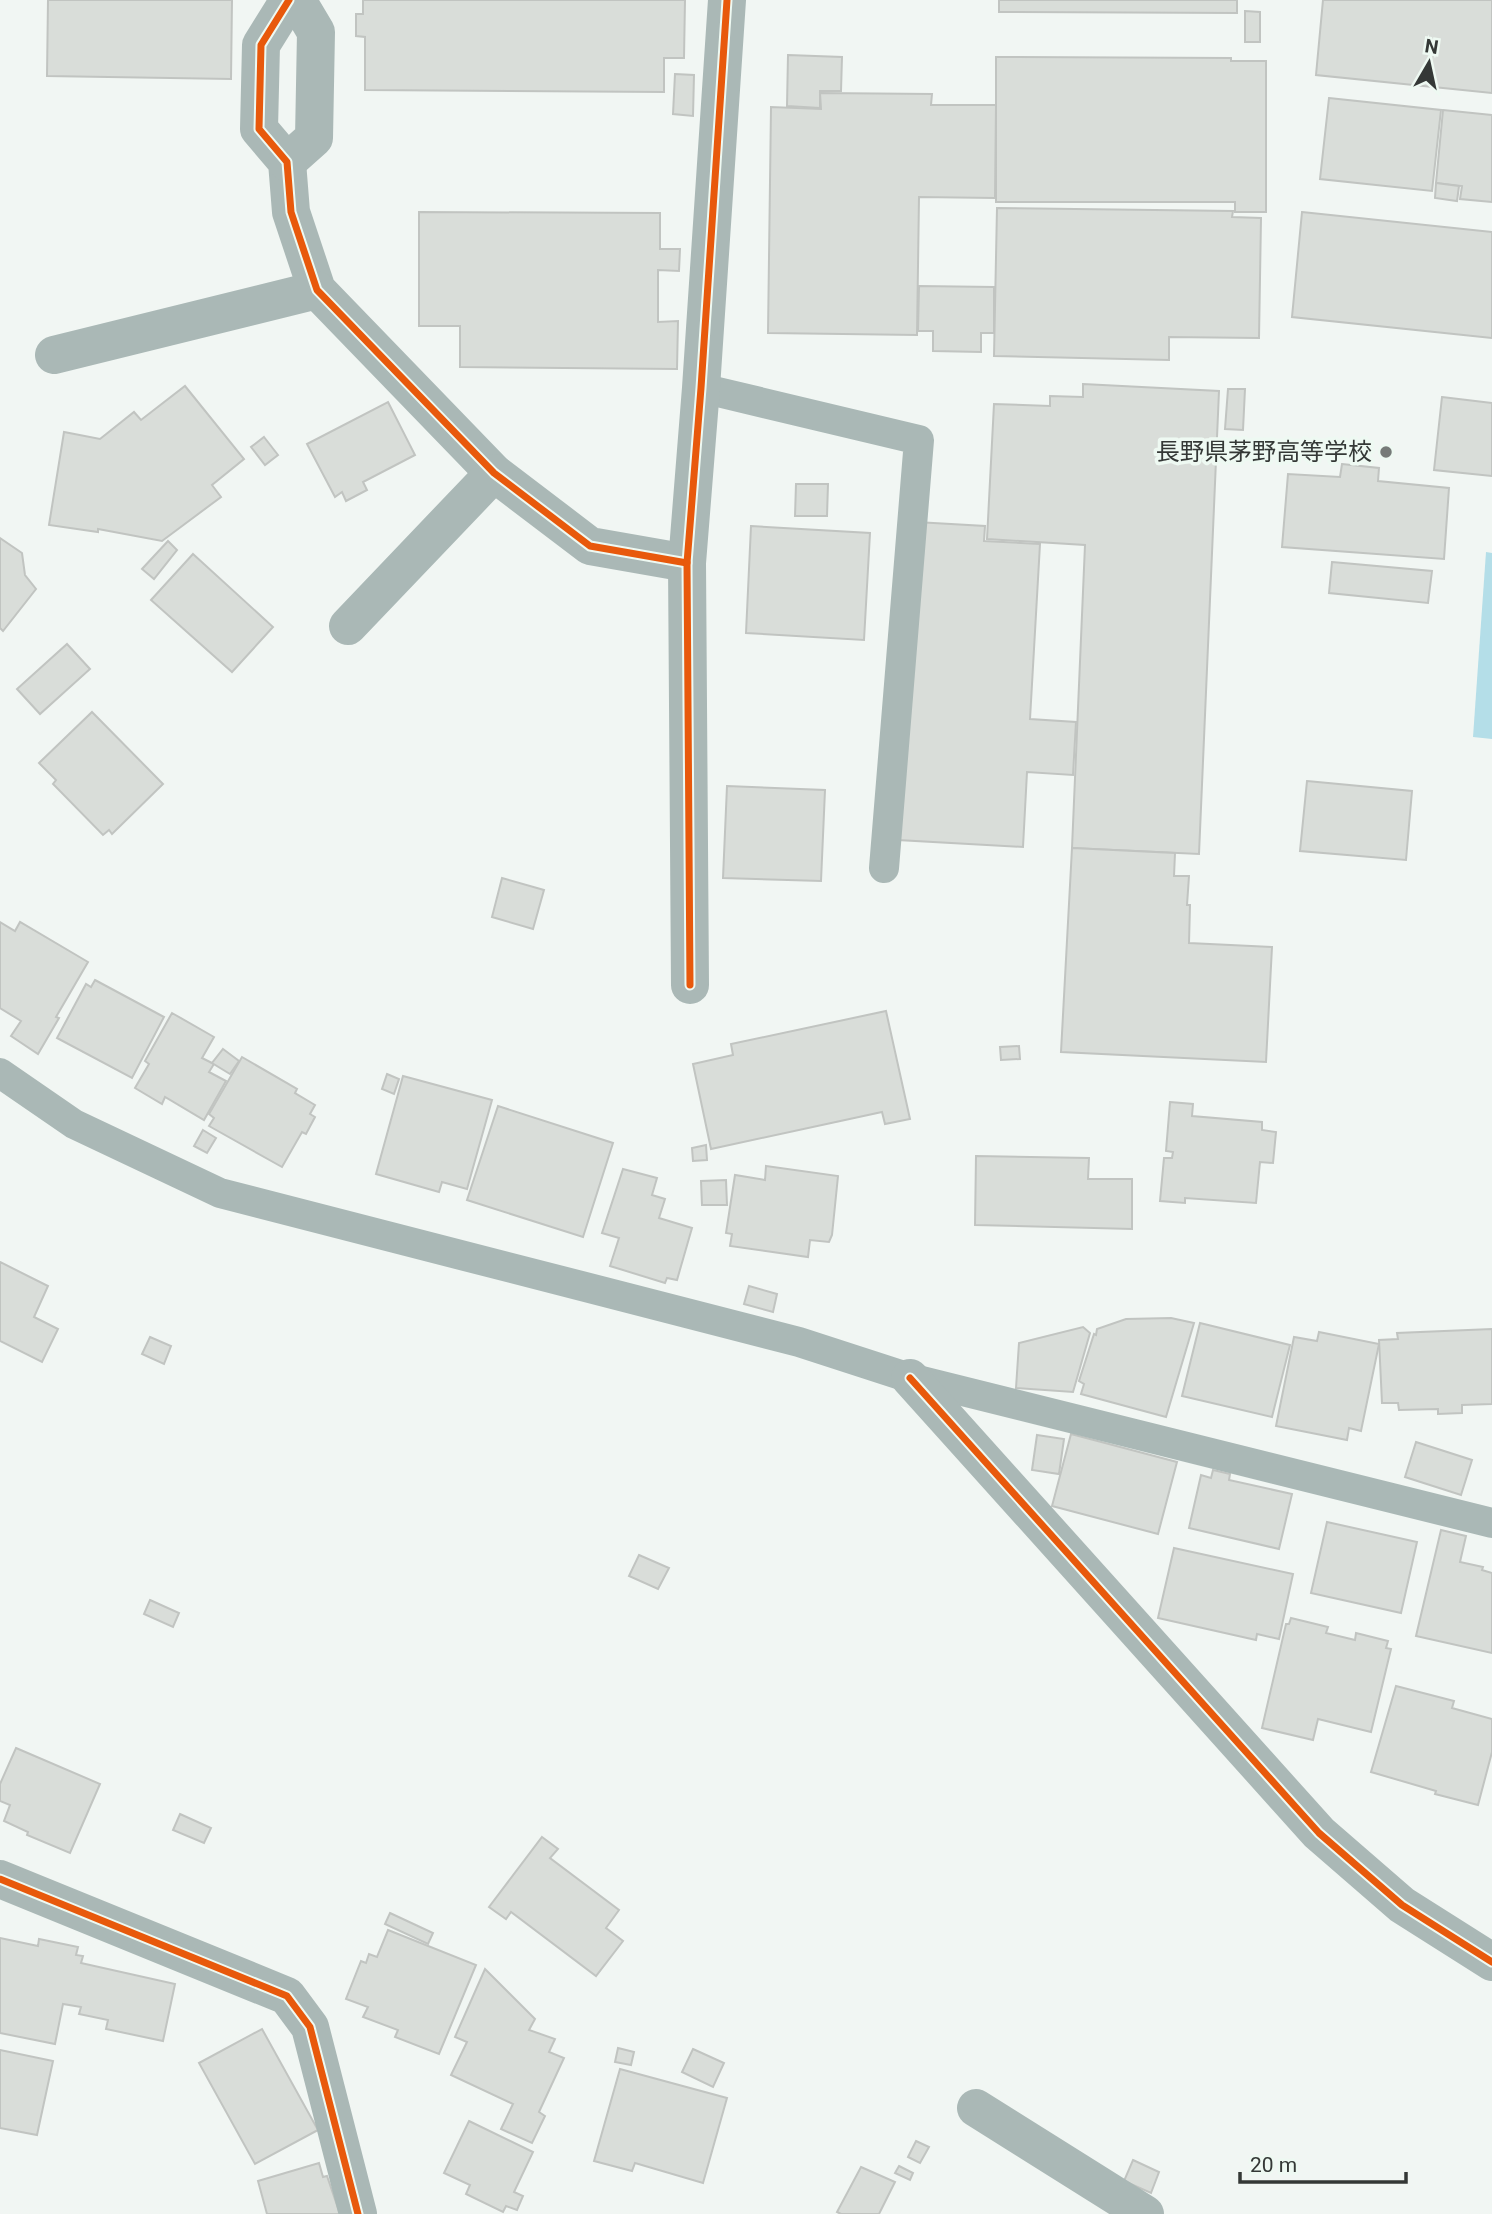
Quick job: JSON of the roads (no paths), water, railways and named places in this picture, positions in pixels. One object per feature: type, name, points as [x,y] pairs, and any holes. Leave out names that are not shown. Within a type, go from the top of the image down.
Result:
[{"type":"street","points":[[289,0],[261,45],[259,129],[287,162],[291,212],[317,290],[495,473],[590,546],[687,563]]},
{"type":"street","points":[[287,162],[314,138],[316,32],[297,0]]},
{"type":"street","points":[[690,985],[687,563],[727,0]]},
{"type":"street","points":[[54,355],[317,290]]},
{"type":"street","points":[[348,626],[495,473]]},
{"type":"street","points":[[910,1378],[1320,1833],[1402,1905],[1492,1962]]},
{"type":"street","points":[[0,1879],[287,1996],[310,2027],[358,2214]]},
{"type":"street","points":[[975,2108],[1145,2214]]},
{"type":"lane","points":[[701,388],[919,440],[884,868]]},
{"type":"lane","points":[[0,1073],[74,1124],[220,1193],[799,1342],[910,1378],[1492,1522]]},
{"type":"water","points":[[1486,552],[1492,553],[1492,739],[1473,737]]},
{"type":"place","name":"長野県茅野高等学校","points":[[1386,452]]}]
